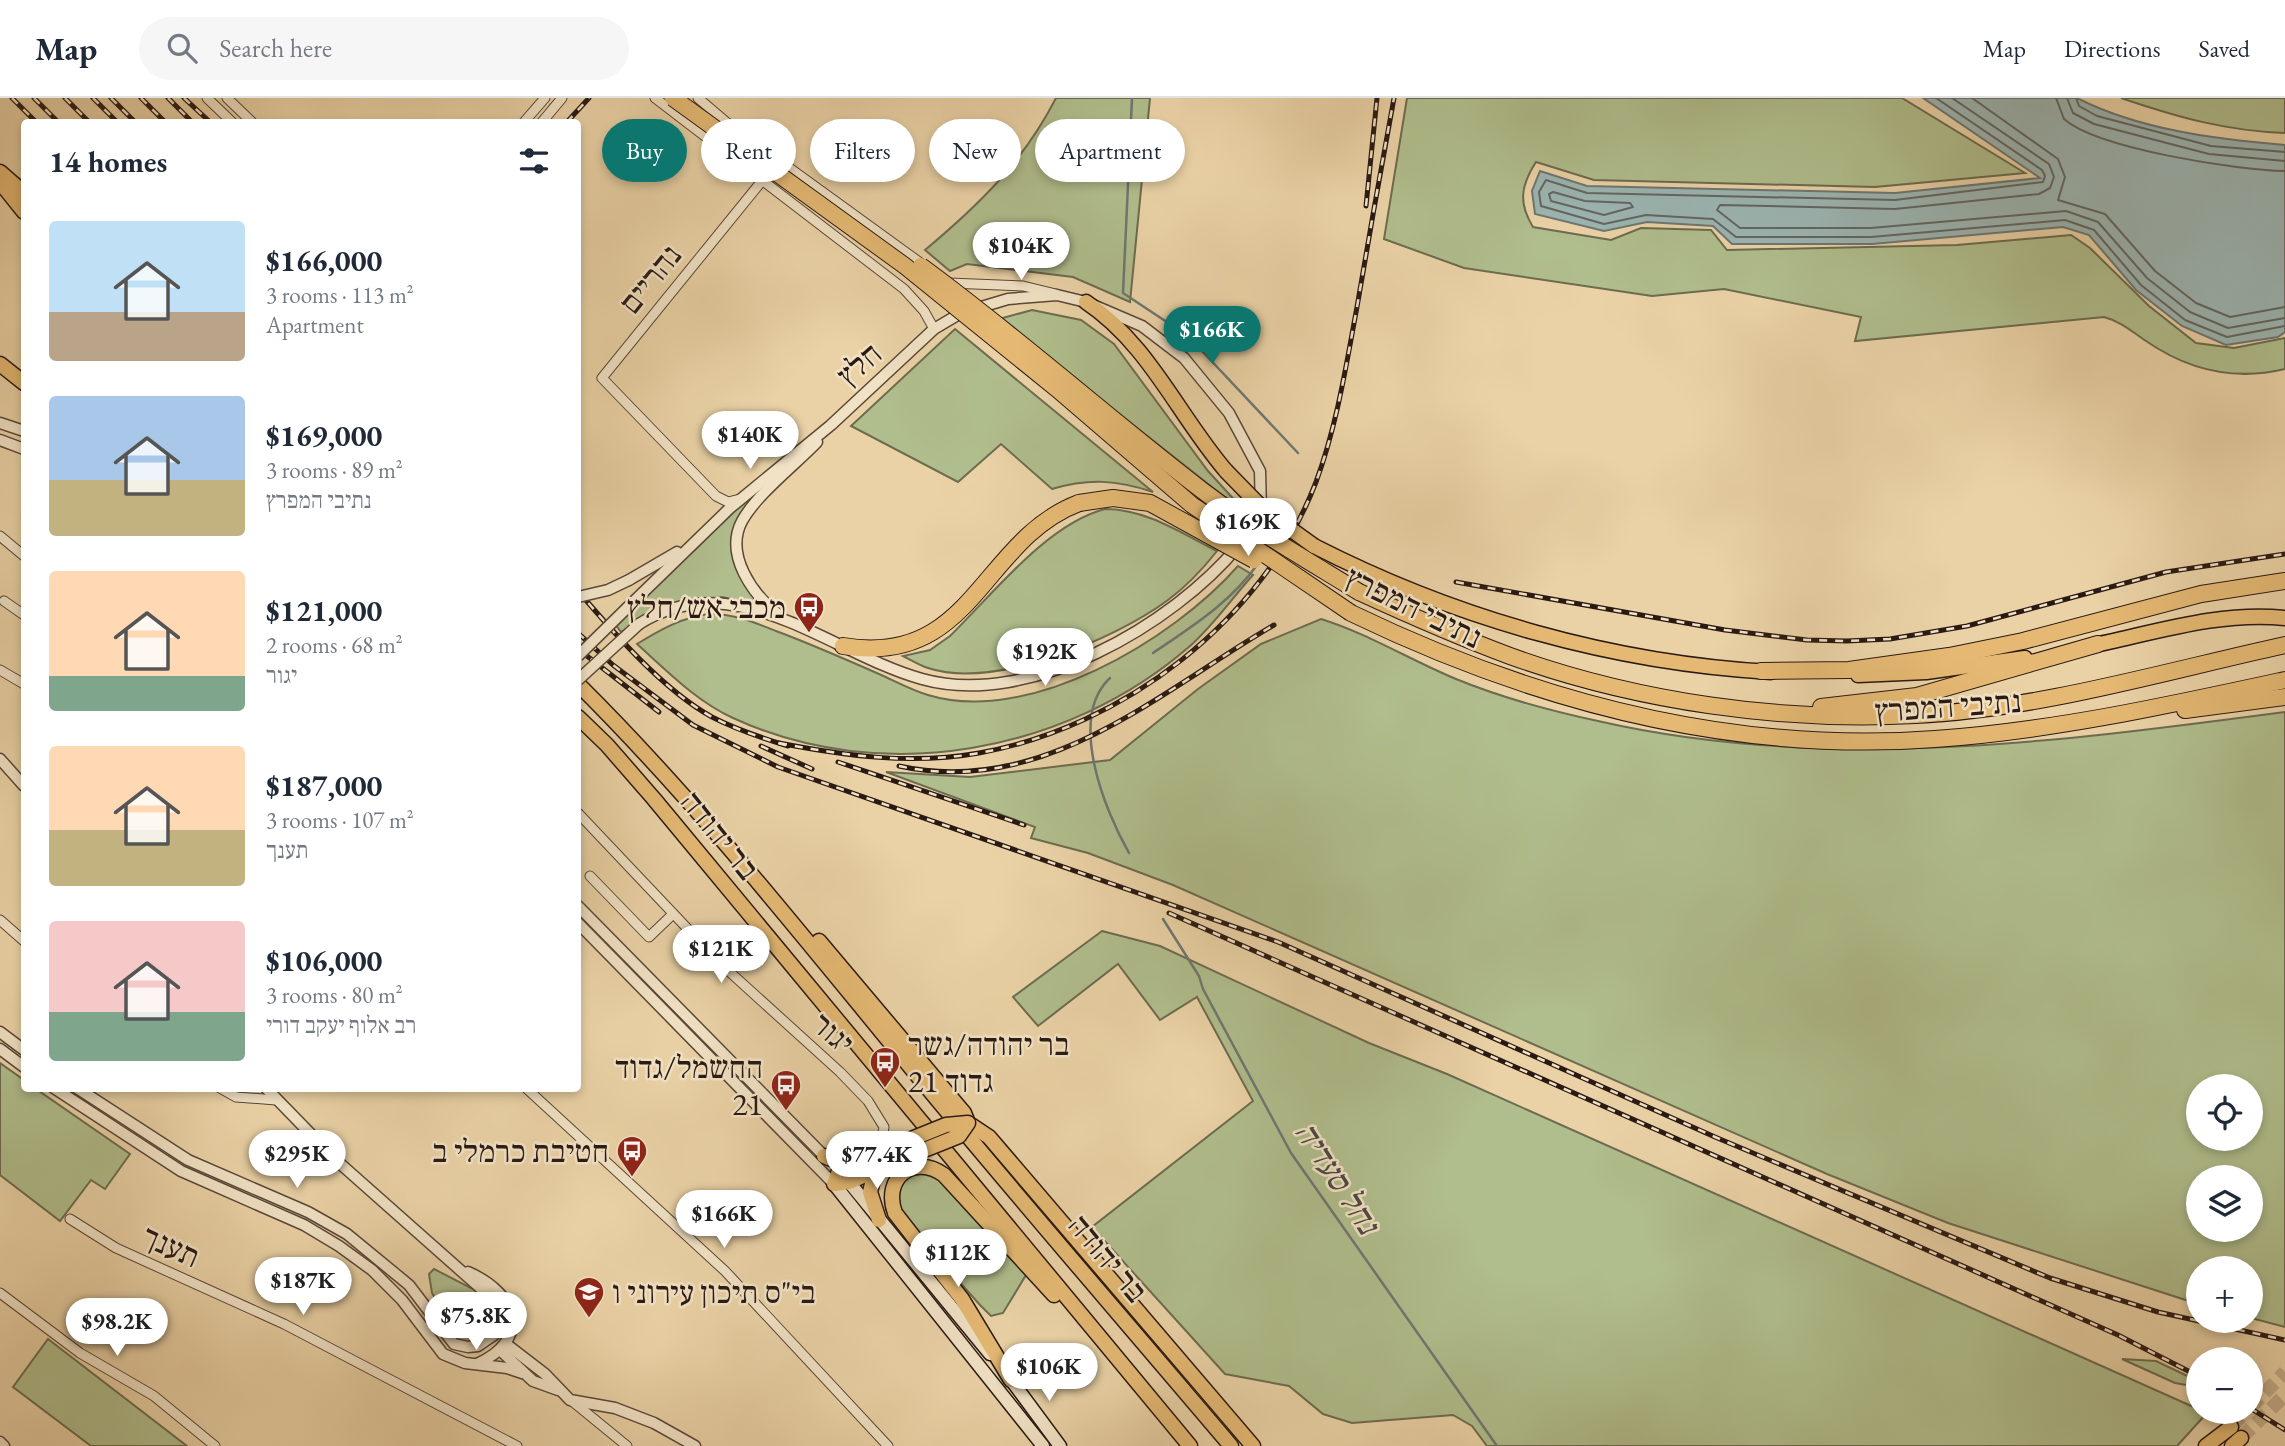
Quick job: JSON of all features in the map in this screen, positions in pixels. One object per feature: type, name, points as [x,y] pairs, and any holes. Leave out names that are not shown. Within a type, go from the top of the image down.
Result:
[{"type":"highway","name":"נתיבי המפרץ","points":[[675,98],[905,266],[1057,389],[1192,505],[1351,613],[1433,651],[1527,687],[1660,722],[1769,738],[1855,741],[1933,740],[2016,731],[2285,680]]},
{"type":"highway","name":"נתיבי המפרץ","points":[[691,98],[972,303],[1203,491],[1276,542],[1359,592],[1513,656],[1640,691],[1715,705],[1776,713],[1836,716],[1945,712],[2022,701],[2285,644]]},
{"type":"highway","points":[[0,172],[21,190]]},
{"type":"highway","points":[[0,182],[21,208]]},
{"type":"highway","points":[[1086,302],[1111,320],[1136,345],[1226,471],[1264,510],[1314,546],[1430,598],[1515,628],[1651,657],[1761,671],[1850,676],[1926,672],[1996,664],[2229,618],[2285,618]]},
{"type":"highway","points":[[0,365],[21,381]]},
{"type":"highway","points":[[843,646],[888,648],[925,638],[953,617],[1035,529],[1056,513],[1079,503],[1112,498],[1150,503],[1351,613]]},
{"type":"highway","points":[[1761,671],[1849,670],[1949,656],[2023,641],[2201,594],[2285,581]]},
{"type":"highway","points":[[1715,705],[1821,707],[1917,696],[2098,644]]},
{"type":"highway","name":"בר יהודה","points":[[581,685],[751,873],[919,1078],[1231,1446]]},
{"type":"highway","points":[[2016,731],[2285,697]]},
{"type":"highway","name":"בר יהודה","points":[[581,720],[654,799],[1190,1446]]},
{"type":"highway","points":[[751,873],[790,909],[867,995],[964,1112],[968,1123],[989,1137],[1253,1446]]},
{"type":"highway","points":[[841,1179],[859,1161],[880,1151],[942,1127],[968,1123]]},
{"type":"highway","points":[[841,1179],[875,1172],[959,1136],[968,1123]]},
{"type":"highway","points":[[824,1156],[839,1161],[859,1161]]},
{"type":"highway","points":[[1012,1380],[962,1299],[895,1213],[893,1186],[904,1170],[925,1166],[944,1175],[1161,1412]]},
{"type":"highway","points":[[875,1172],[870,1192],[879,1220]]},
{"type":"highway","points":[[2206,1446],[2231,1427]]},
{"type":"main road","points":[[841,1179],[879,1220],[1012,1380],[1060,1446]]},
{"type":"main road","points":[[841,1179],[1043,1446]]},
{"type":"street","points":[[207,98],[229,119]]},
{"type":"street","points":[[227,98],[249,119]]},
{"type":"street","points":[[527,119],[545,98]]},
{"type":"street","points":[[544,119],[562,98]]},
{"type":"street","points":[[655,98],[701,134]]},
{"type":"street","points":[[675,98],[704,119]]},
{"type":"street","points":[[698,98],[722,119]]},
{"type":"street","points":[[796,173],[953,285],[1023,286],[1057,295]]},
{"type":"street","name":"נהריים","points":[[716,496],[602,378],[760,182]]},
{"type":"street","points":[[762,182],[904,289],[924,311],[934,329]]},
{"type":"street","name":"חלץ","points":[[581,653],[720,517],[831,425],[934,329],[961,313],[982,305],[1009,299],[1057,295],[1086,302],[1123,316],[1158,337],[1185,358],[1240,430],[1260,471],[1262,502],[1253,527],[1219,569],[1172,608],[1102,649],[1044,673],[988,683],[945,683],[912,675],[784,619]]},
{"type":"street","points":[[0,423],[21,430]]},
{"type":"street","points":[[784,619],[764,603],[746,579],[738,553],[740,525],[757,502],[831,425]]},
{"type":"street","points":[[0,440],[21,448]]},
{"type":"street","points":[[716,496],[727,502],[744,497]]},
{"type":"street","points":[[716,496],[720,517]]},
{"type":"street","points":[[0,536],[21,554]]},
{"type":"street","points":[[581,596],[608,590],[692,544]]},
{"type":"street","points":[[4,601],[21,613]]},
{"type":"street","points":[[581,679],[639,624],[672,608],[709,601],[748,607],[784,619]]},
{"type":"street","points":[[0,670],[21,682]]},
{"type":"street","points":[[0,759],[21,783]]},
{"type":"street","name":"יגור","points":[[581,818],[722,965],[840,1072],[868,1101],[884,1128],[880,1151]]},
{"type":"street","points":[[590,876],[649,937],[673,915]]},
{"type":"street","points":[[581,909],[824,1156],[841,1179]]},
{"type":"street","points":[[0,920],[21,938]]},
{"type":"street","points":[[581,926],[841,1179]]},
{"type":"street","points":[[0,1032],[21,1048]]},
{"type":"street","points":[[0,1049],[21,1065]]},
{"type":"street","points":[[60,1092],[181,1171],[304,1225],[338,1246],[372,1270],[402,1300],[443,1354],[465,1363],[522,1373]]},
{"type":"street","points":[[83,1092],[188,1160],[308,1212],[347,1234],[409,1284],[445,1336],[454,1344],[478,1346],[493,1336],[504,1335],[502,1347],[522,1373],[543,1387],[558,1390]]},
{"type":"street","points":[[227,1092],[236,1097],[276,1100]]},
{"type":"street","points":[[236,1097],[244,1092]]},
{"type":"street","points":[[269,1092],[336,1160],[491,1300],[499,1323],[493,1336]]},
{"type":"street","points":[[530,1092],[725,1271],[888,1446]]},
{"type":"street","name":"תענך","points":[[71,1219],[116,1248],[284,1324],[517,1446]]},
{"type":"street","points":[[456,1267],[489,1283],[507,1301],[512,1323],[502,1347],[477,1364]]},
{"type":"street","points":[[0,1293],[80,1353],[154,1396],[215,1446]]},
{"type":"street","points":[[502,1347],[545,1374],[558,1390],[627,1446]]},
{"type":"street","points":[[570,1400],[615,1408],[654,1423],[695,1446]]},
{"type":"street","points":[[0,1442],[4,1446]]},
{"type":"green space","points":[[1056,98],[1150,98],[1148,119],[1044,119]]},
{"type":"green space","points":[[1407,98],[1902,98],[2025,173],[1875,187],[1594,180],[1536,162],[1527,178],[1523,194],[1525,210],[1533,227],[1611,240],[1641,228],[1711,230],[1727,250],[1957,245],[2071,235],[2090,248],[2149,306],[2196,343],[2234,348],[2285,338],[2285,369],[2248,374],[2195,366],[2162,351],[2121,324],[2104,317],[1855,341],[1861,317],[1724,289],[1652,296],[1464,268],[1384,239]]},
{"type":"green space","points":[[2121,98],[2285,98],[2285,133],[2202,122]]},
{"type":"green space","points":[[1035,133],[1035,182],[1142,182],[1130,302],[1073,277],[967,264],[950,271],[925,250],[998,182],[1021,182],[1021,153]]},
{"type":"green space","points":[[1032,310],[1081,320],[1114,344],[1208,471],[1250,517],[999,319]]},
{"type":"green space","points":[[955,329],[1153,492],[1103,482],[1078,483],[1052,489],[1001,444],[958,482],[851,426]]},
{"type":"green space","points":[[760,486],[764,491],[734,538],[763,606],[722,597],[671,603],[621,632],[616,625]]},
{"type":"green space","points":[[1105,509],[1149,518],[1217,551],[1182,589],[1145,615],[1086,645],[1052,657],[1019,667],[955,673],[928,668],[903,656],[930,650],[950,636],[1042,545],[1083,517]]},
{"type":"green space","points":[[1238,566],[1253,575],[1215,621],[1190,646],[1141,683],[1088,712],[1031,734],[972,748],[911,754],[850,751],[791,739],[719,711],[682,685],[637,644],[681,621],[710,614],[727,615],[802,641],[928,695],[968,701],[1010,698],[1053,687],[1096,670],[1138,648],[1176,622]]},
{"type":"green space","points":[[1321,619],[1356,632],[1456,679],[1526,703],[1598,721],[1683,737],[1769,746],[1855,749],[2027,742],[2285,712],[2285,1327],[2263,1321],[2263,1256],[2186,1256],[2186,1300],[1948,1223],[1827,1174],[1173,885],[1088,853],[1031,838],[1035,827],[886,772],[970,777],[1110,760],[1198,689],[1261,644]]},
{"type":"green space","points":[[1102,931],[1160,946],[1369,1043],[1447,1074],[2186,1404],[2186,1424],[2197,1424],[2177,1446],[1487,1446],[1472,1426],[1453,1415],[1352,1423],[1323,1414],[1289,1386],[1225,1374],[1092,1227],[1253,1101],[1197,997],[1160,1020],[1118,964],[1038,1026],[1013,997]]},
{"type":"green space","points":[[0,1063],[21,1078],[21,1092],[40,1092],[130,1154],[105,1189],[91,1180],[60,1221],[0,1175]]},
{"type":"green space","points":[[933,1171],[1026,1275],[1003,1313],[991,1316],[980,1305],[909,1225],[896,1203],[900,1178]]},
{"type":"green space","points":[[434,1269],[475,1290],[489,1304],[483,1330],[469,1336],[453,1330],[432,1293],[429,1274]]},
{"type":"green space","points":[[48,1339],[187,1446],[91,1446],[13,1387]]},
{"type":"green space","points":[[2122,1359],[2156,1361],[2186,1375],[2186,1385],[2175,1383]]},
{"type":"water","points":[[1923,98],[2077,98],[2126,118],[2152,125],[2205,136],[2285,145],[2285,332],[2278,337],[2226,345],[2182,326],[2136,290],[2089,235],[2063,227],[1872,244],[1732,244],[1713,226],[1647,222],[1604,231],[1535,214],[1532,191],[1540,171],[1587,186],[1895,193],[2040,178]]},
{"type":"waterway","name":"נחל סעדיה","points":[[1132,98],[1123,293],[1188,336],[1298,453]]},
{"type":"waterway","name":"נחל סעדיה","points":[[1153,653],[1222,603],[1257,565]]},
{"type":"waterway","name":"נחל סעדיה","points":[[1110,678],[1097,695],[1091,716],[1091,740],[1101,790],[1129,853]]},
{"type":"waterway","name":"נחל סעדיה","points":[[1163,919],[1199,976],[1203,989],[1291,1153],[1497,1446]]},
{"type":"tunnel","points":[[2263,1395],[2285,1372]]},
{"type":"tunnel","points":[[2241,1438],[2285,1395]]},
{"type":"tunnel","points":[[2231,1427],[2234,1424]]},
{"type":"railway","points":[[12,98],[33,119]]},
{"type":"railway","points":[[34,98],[55,119]]},
{"type":"railway","points":[[65,98],[86,119]]},
{"type":"railway","points":[[93,98],[114,119]]},
{"type":"railway","points":[[111,98],[132,119]]},
{"type":"railway","points":[[141,98],[162,119]]},
{"type":"railway","points":[[168,98],[189,119]]},
{"type":"railway","points":[[184,98],[207,119]]},
{"type":"railway","points":[[570,119],[589,98]]},
{"type":"railway","points":[[1366,206],[1377,98]]},
{"type":"railway","points":[[779,743],[829,752],[904,759],[954,757],[1033,740],[1085,719],[1135,692],[1182,660],[1224,622],[1261,579],[1292,532],[1323,461],[1345,373],[1394,98]]},
{"type":"railway","points":[[1456,582],[1725,630],[1807,640],[1847,641],[1890,639],[1967,626],[2166,572],[2285,554]]},
{"type":"railway","points":[[581,595],[640,660],[694,706],[730,725],[788,746]]},
{"type":"railway","points":[[899,766],[952,772],[1003,767],[1051,753],[1098,733],[1274,625]]},
{"type":"railway","points":[[581,636],[613,665],[693,725],[778,767],[1278,942],[1715,1137],[2050,1278],[2158,1312],[2285,1340]]},
{"type":"railway","points":[[581,651],[659,712]]},
{"type":"railway","points":[[761,746],[812,769]]},
{"type":"railway","points":[[838,762],[1024,825]]},
{"type":"railway","points":[[1169,913],[2118,1335],[2186,1370]]},
{"type":"railway","points":[[2263,1416],[2285,1430]]},
{"type":"place","name":"מכבי אש/חלץ","points":[[809,634]]},
{"type":"place","name":"בר יהודה/גשר גדוד 21","points":[[885,1089]]},
{"type":"place","name":"החשמל/גדוד 21","points":[[786,1112]]},
{"type":"place","name":"חטיבת כרמלי ב","points":[[632,1178]]},
{"type":"place","name":"בי\"ס תיכון עירוני ו","points":[[589,1319]]}]
